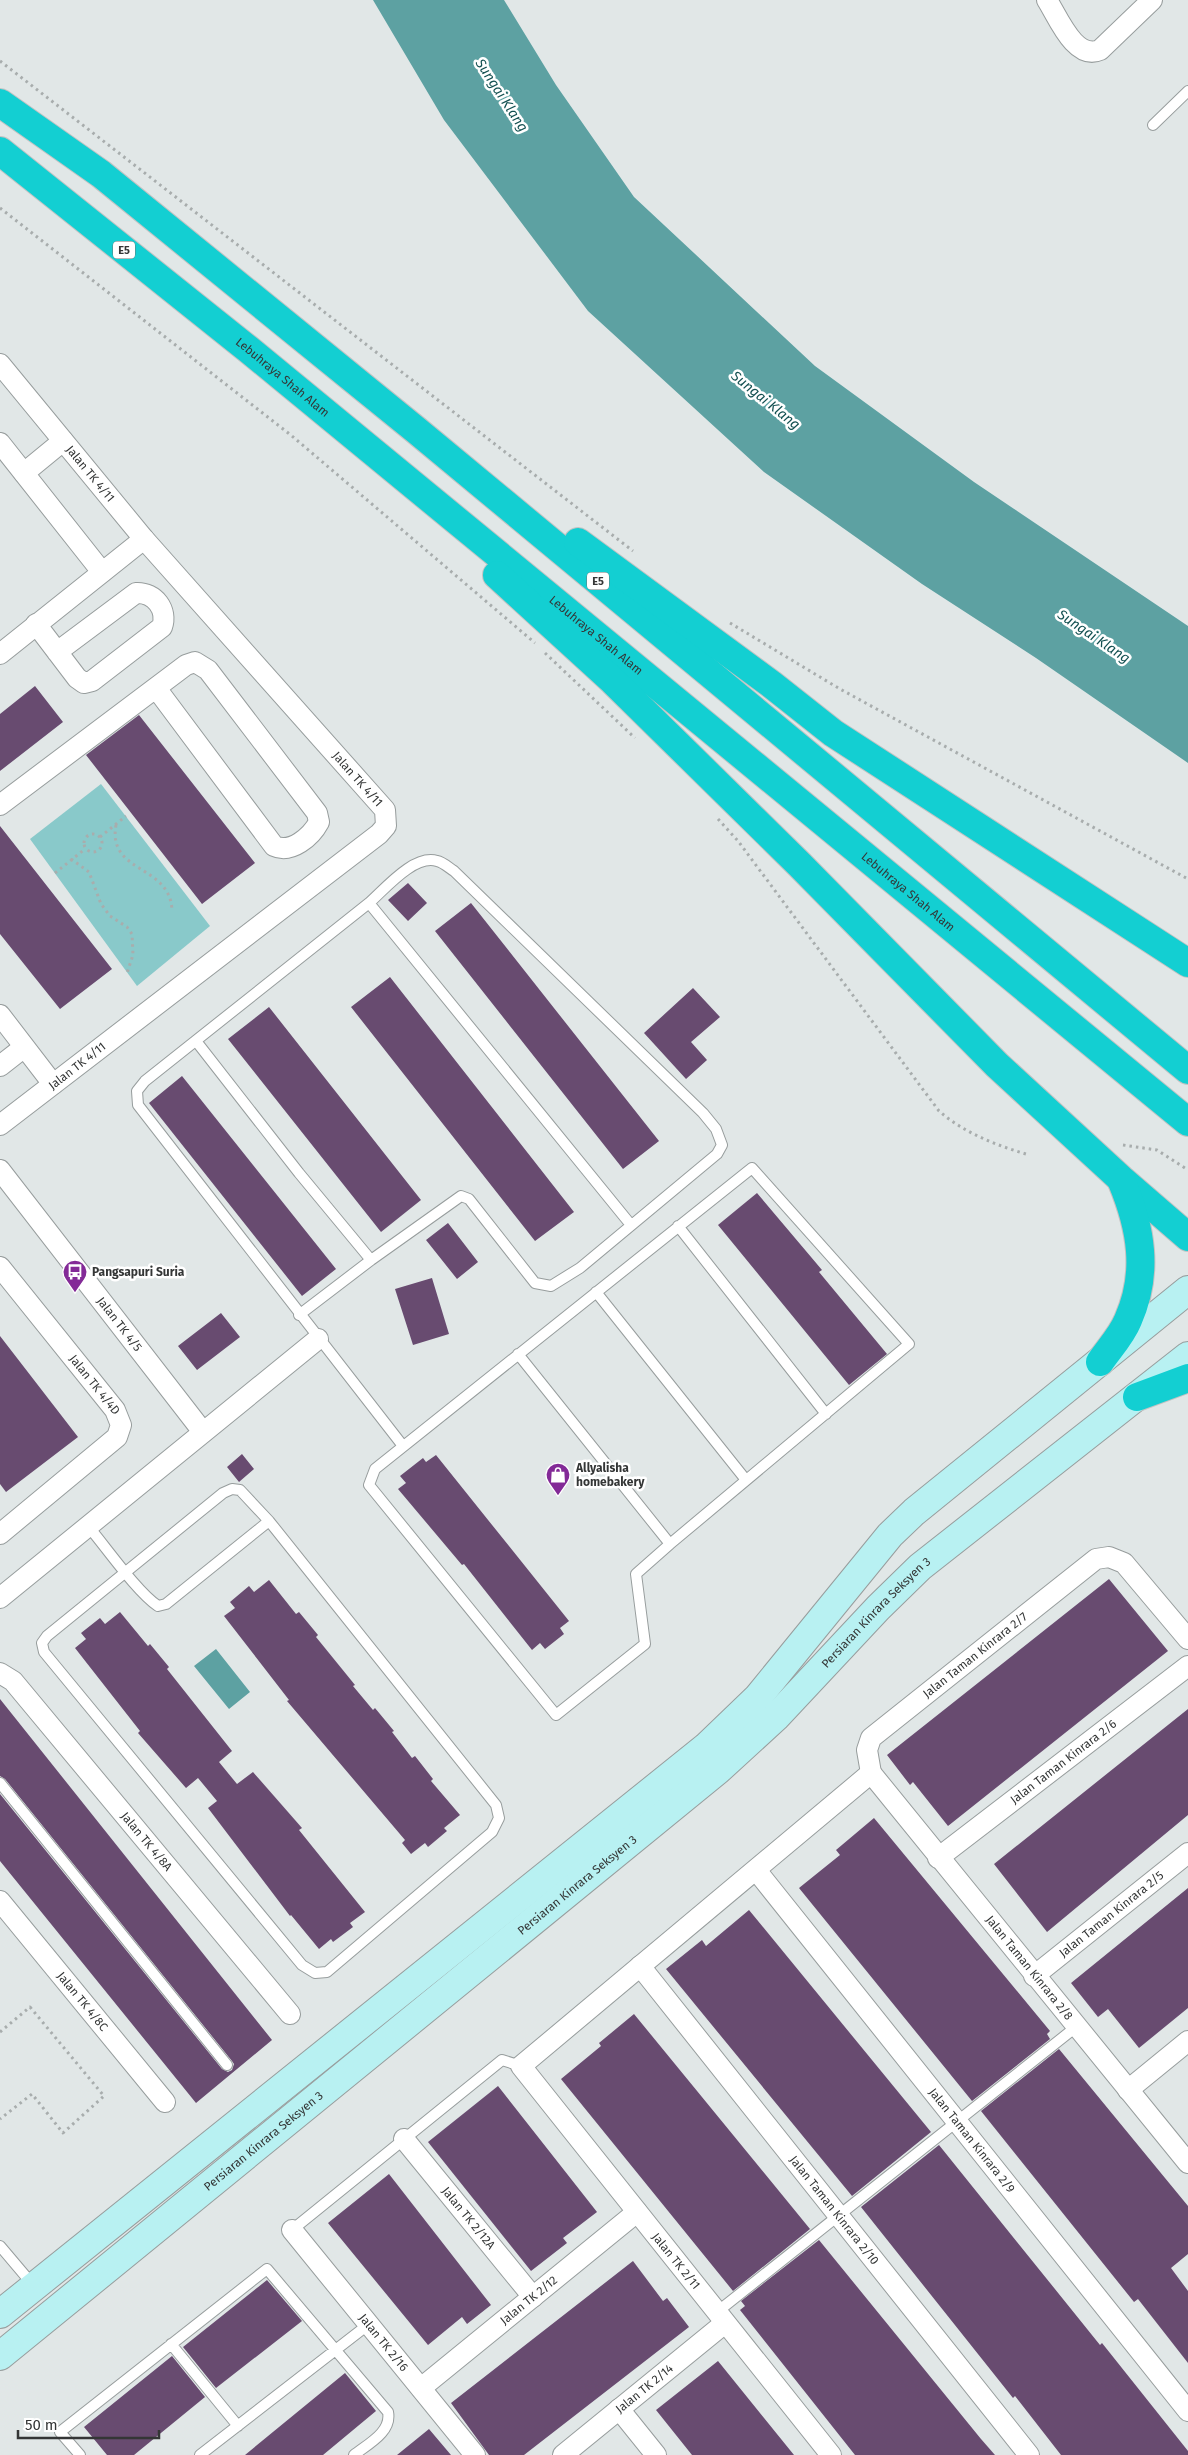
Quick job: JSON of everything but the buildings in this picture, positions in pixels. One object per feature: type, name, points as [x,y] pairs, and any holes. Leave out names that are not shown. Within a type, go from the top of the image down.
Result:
[{"type":"highway","name":"E5","points":[[0,103],[101,174],[416,430],[1188,1070]]},
{"type":"highway","name":"Lebuhraya Shah Alam","points":[[0,151],[248,349],[1188,1122]]},
{"type":"highway","points":[[248,349],[613,681],[806,871],[996,1065],[1121,1179],[1188,1237]]},
{"type":"highway","points":[[416,430],[574,539],[833,732],[1188,963]]},
{"type":"highway","points":[[1100,1362],[1128,1322],[1139,1285],[1141,1248],[1135,1213],[1121,1179]]},
{"type":"highway","points":[[1137,1398],[1188,1378]]},
{"type":"main road","points":[[0,2314],[706,1747],[758,1697],[890,1535],[914,1512],[1188,1290]]},
{"type":"main road","name":"Persiaran Kinrara Seksyen 3","points":[[0,2356],[717,1771],[776,1717],[878,1608],[920,1567],[1188,1356]]},
{"type":"main road","points":[[0,2346],[64,2302]]},
{"type":"street","points":[[1047,0],[1076,45],[1092,53],[1100,50],[1152,0]]},
{"type":"street","name":"Jalan TK 4/11","points":[[0,364],[144,539],[384,810],[386,826],[0,1125]]},
{"type":"street","points":[[24,473],[63,441]]},
{"type":"street","points":[[0,443],[102,572]]},
{"type":"street","points":[[0,654],[144,539]]},
{"type":"street","points":[[36,624],[57,652],[77,678],[84,683],[92,681],[162,627],[165,618],[163,610],[152,596],[145,593],[136,593],[57,652]]},
{"type":"street","points":[[0,805],[186,665],[195,662],[208,670],[317,813],[319,822],[314,832],[290,848],[281,849],[274,846],[156,688]]},
{"type":"street","points":[[0,1015],[52,1084]]},
{"type":"street","points":[[0,1066],[24,1048]]},
{"type":"street","name":"Jalan TK 4/5","points":[[0,1170],[203,1432]]},
{"type":"street","name":"Jalan TK 4/4D","points":[[0,1267],[115,1410],[121,1425],[116,1437],[0,1533]]},
{"type":"street","points":[[0,1598],[318,1339]]},
{"type":"street","name":"Jalan Taman Kinrara 2/7","points":[[871,1773],[868,1750],[871,1738],[1096,1559],[1109,1557],[1124,1563],[1188,1639]]},
{"type":"street","name":"Jalan Taman Kinrara 2/6","points":[[938,1858],[1188,1666]]},
{"type":"street","name":"Jalan TK 4/8A","points":[[0,1673],[13,1680],[290,2014]]},
{"type":"street","points":[[521,2066],[871,1773]]},
{"type":"street","name":"Jalan Taman Kinrara 2/8","points":[[871,1773],[938,1858],[1188,2163]]},
{"type":"street","name":"Jalan Taman Kinrara 2/5","points":[[1034,1976],[1188,1853]]},
{"type":"street","name":"Jalan Taman Kinrara 2/9","points":[[756,1870],[1188,2411]]},
{"type":"street","name":"Jalan TK 4/8C","points":[[0,1901],[165,2102]]},
{"type":"street","name":"Jalan Taman Kinrara 2/10","points":[[640,1966],[1029,2455]]},
{"type":"street","points":[[1128,2090],[1188,2041]]},
{"type":"street","name":"Jalan TK 2/11","points":[[521,2066],[831,2455]]},
{"type":"street","name":"Jalan TK 2/12A","points":[[404,2139],[533,2297]]},
{"type":"street","name":"Jalan TK 2/12","points":[[421,2388],[637,2212]]},
{"type":"street","name":"Jalan TK 2/16","points":[[292,2230],[475,2455]]},
{"type":"street","name":"Jalan TK 2/14","points":[[563,2455],[619,2409],[721,2318]]},
{"type":"street","points":[[619,2409],[656,2455]]},
{"type":"lane","points":[[1153,125],[1188,91]]},
{"type":"lane","points":[[299,1315],[371,1260],[461,1196],[469,1199],[536,1283],[551,1286],[580,1268],[717,1154],[722,1145],[716,1129],[703,1113],[454,871],[437,861],[425,860],[412,865],[370,903],[145,1082],[137,1092],[138,1105],[299,1315],[403,1446]]},
{"type":"lane","points":[[370,903],[631,1225]]},
{"type":"lane","points":[[196,1041],[299,1173],[371,1260]]},
{"type":"lane","points":[[752,1168],[909,1344],[636,1574],[645,1644],[556,1715],[369,1485],[375,1469],[596,1292],[752,1168]]},
{"type":"lane","points":[[678,1226],[826,1414]]},
{"type":"lane","points":[[596,1292],[746,1480]]},
{"type":"lane","points":[[518,1354],[670,1544]]},
{"type":"lane","points":[[232,1489],[240,1490],[269,1521],[496,1805],[499,1818],[492,1832],[327,1972],[315,1973],[302,1965],[44,1652],[42,1643],[47,1636],[126,1572],[223,1493],[232,1489]]},
{"type":"lane","points":[[88,1526],[151,1601],[158,1606],[166,1604],[269,1521]]},
{"type":"lane","points":[[0,1782],[227,2065]]},
{"type":"lane","points":[[721,2318],[839,2215],[1076,2026]]},
{"type":"lane","points":[[292,2230],[502,2060],[521,2066]]},
{"type":"lane","points":[[1,2249],[34,2287]]},
{"type":"lane","points":[[80,2455],[60,2432],[267,2269],[388,2412],[390,2420],[387,2428],[354,2455]]},
{"type":"lane","points":[[200,2455],[369,2324]]},
{"type":"lane","points":[[172,2344],[238,2426]]},
{"type":"path","points":[[0,61],[634,552]]},
{"type":"path","points":[[0,208],[292,436],[539,647],[637,740]]},
{"type":"path","points":[[722,618],[840,689],[1188,879]]},
{"type":"path","points":[[712,813],[738,841],[939,1112],[953,1124],[1007,1148],[1026,1154]]},
{"type":"path","points":[[100,837],[126,816]]},
{"type":"path","points":[[116,825],[114,835],[117,847],[130,863],[160,882],[168,890],[172,911]]},
{"type":"path","points":[[95,833],[100,837],[103,845],[99,850],[90,853],[85,849],[83,842],[87,835],[95,833]]},
{"type":"path","points":[[55,873],[85,849]]},
{"type":"path","points":[[71,859],[89,872],[101,904],[110,916],[127,927],[132,934],[133,955],[128,973]]},
{"type":"path","points":[[1124,1145],[1157,1150],[1188,1170]]},
{"type":"path","points":[[0,2032],[30,2007],[104,2096],[63,2133],[32,2094],[0,2119]]},
{"type":"shaded area","points":[[101,784],[210,926],[137,986],[30,839]]},
{"type":"water","name":"Sungai Klang","points":[[373,0],[504,0],[556,85],[634,197],[815,366],[974,482],[1188,626],[1188,763],[1036,658],[922,584],[764,472],[588,311],[444,120]]},
{"type":"water","points":[[216,1649],[250,1692],[229,1709],[194,1666]]},
{"type":"place","name":"Pangsapuri Suria","points":[[75,1293]]},
{"type":"place","name":"Allyalisha homebakery","points":[[558,1496]]}]
